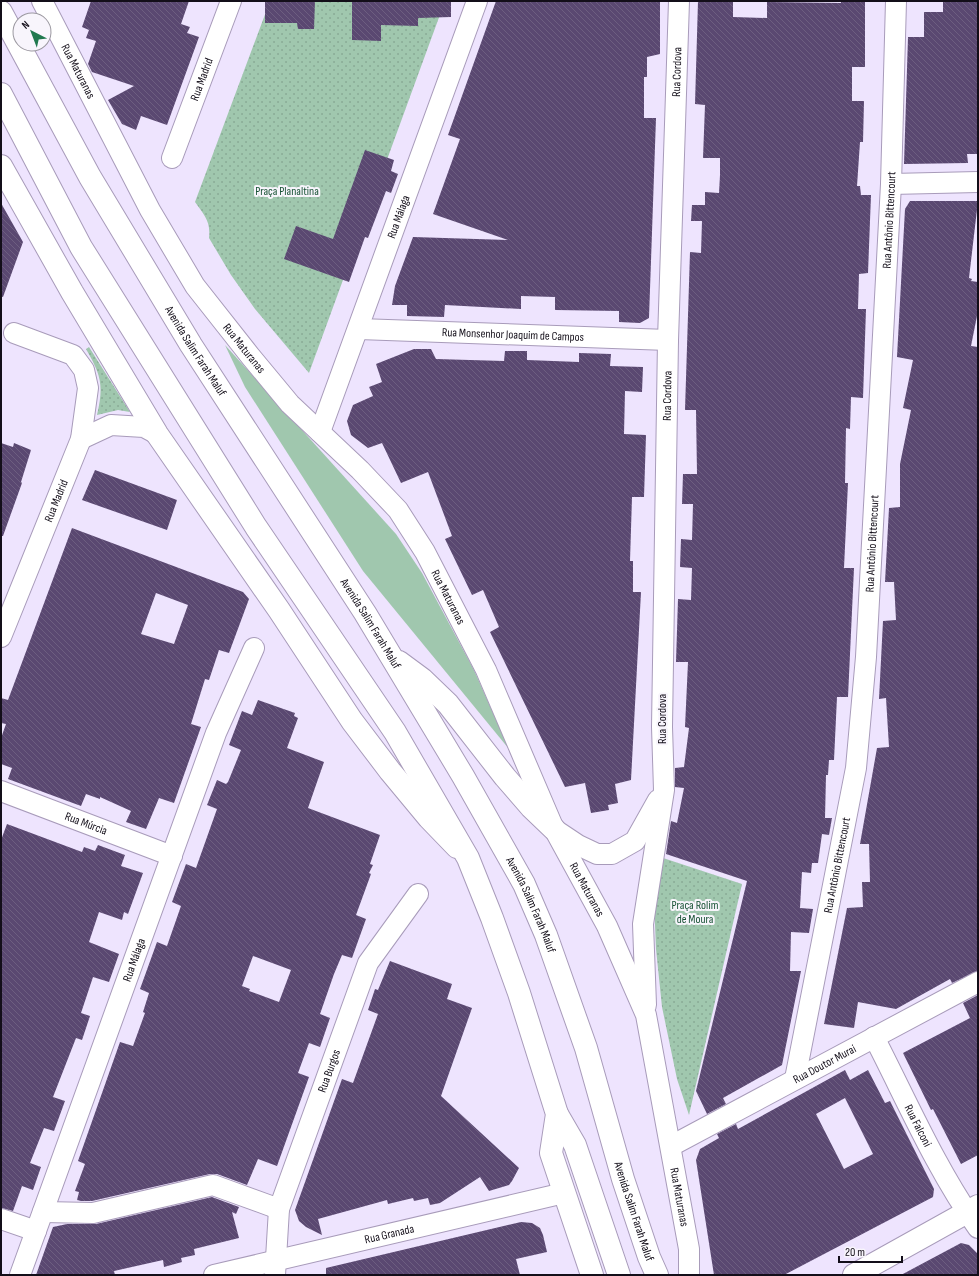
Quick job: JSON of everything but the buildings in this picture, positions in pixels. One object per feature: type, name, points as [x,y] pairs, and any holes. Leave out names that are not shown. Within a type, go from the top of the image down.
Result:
[{"type":"main road","name":"Avenida Salim Farah Maluf","points":[[1,12],[90,177],[187,338],[365,612],[463,776],[524,884],[546,935],[586,1048],[623,1179],[649,1257],[658,1275]]},
{"type":"main road","points":[[1,94],[81,247],[256,527],[396,732],[468,858],[492,918],[516,985],[557,1114],[575,1144],[620,1275]]},
{"type":"main road","points":[[1,166],[72,292],[157,434],[270,598],[352,722],[429,818],[468,858]]},
{"type":"main road","points":[[390,655],[422,679],[448,704],[505,777],[531,807],[554,829]]},
{"type":"main road","points":[[557,1114],[551,1153],[592,1275]]},
{"type":"main road","points":[[854,1275],[974,1216]]},
{"type":"street","name":"Rua Maturanas","points":[[42,1],[150,210],[195,286],[290,404],[360,470],[398,510],[425,552],[486,670],[554,829],[607,926],[646,1015],[689,1249],[690,1275]]},
{"type":"street","name":"Rua Madrid","points":[[172,158],[230,1]]},
{"type":"street","name":"Rua Málaga","points":[[320,432],[359,329],[477,1]]},
{"type":"street","name":"Rua Cordova","points":[[646,1015],[643,924],[664,790],[662,727],[668,340],[679,1]]},
{"type":"street","name":"Rua Antônio Bittencourt","points":[[795,1079],[856,768],[866,657],[891,184],[896,1]]},
{"type":"street","points":[[891,184],[978,182]]},
{"type":"street","name":"Rua Monsenhor Joaquim de Campos","points":[[359,329],[668,340]]},
{"type":"street","points":[[14,333],[73,355],[84,370],[88,388],[81,439]]},
{"type":"street","points":[[81,439],[111,425],[144,427],[157,434]]},
{"type":"street","name":"Rua Madrid","points":[[1,636],[81,439]]},
{"type":"street","name":"Rua Málaga","points":[[20,1275],[216,733],[254,648]]},
{"type":"street","points":[[554,829],[578,845],[597,854],[612,854],[635,842],[664,790]]},
{"type":"street","name":"Rua Múrcia","points":[[1,791],[172,856]]},
{"type":"street","name":"Rua Burgos","points":[[275,1268],[279,1209],[368,963],[418,894]]},
{"type":"street","name":"Rua Doutor Murai","points":[[671,1146],[978,982]]},
{"type":"street","name":"Rua Falconi","points":[[874,1037],[934,1155],[974,1216]]},
{"type":"street","points":[[43,1212],[93,1213],[213,1185],[279,1209]]},
{"type":"street","name":"Rua Granada","points":[[214,1275],[275,1268],[564,1193]]},
{"type":"street","points":[[1,1219],[36,1232]]},
{"type":"green space","name":"Praça Planaltina","points":[[270,1],[445,1],[309,373],[255,309],[231,275],[209,238],[208,223],[195,202]]},
{"type":"green space","points":[[225,345],[396,534],[422,573],[474,670],[509,749],[363,571],[245,387]]},
{"type":"green space","points":[[89,347],[130,412],[118,410],[97,415],[101,388],[98,373],[86,349]]},
{"type":"green space","name":"Praça Rolim de Moura","points":[[660,857],[742,884],[689,1115],[677,1079],[662,1007],[656,949],[654,900]]}]
